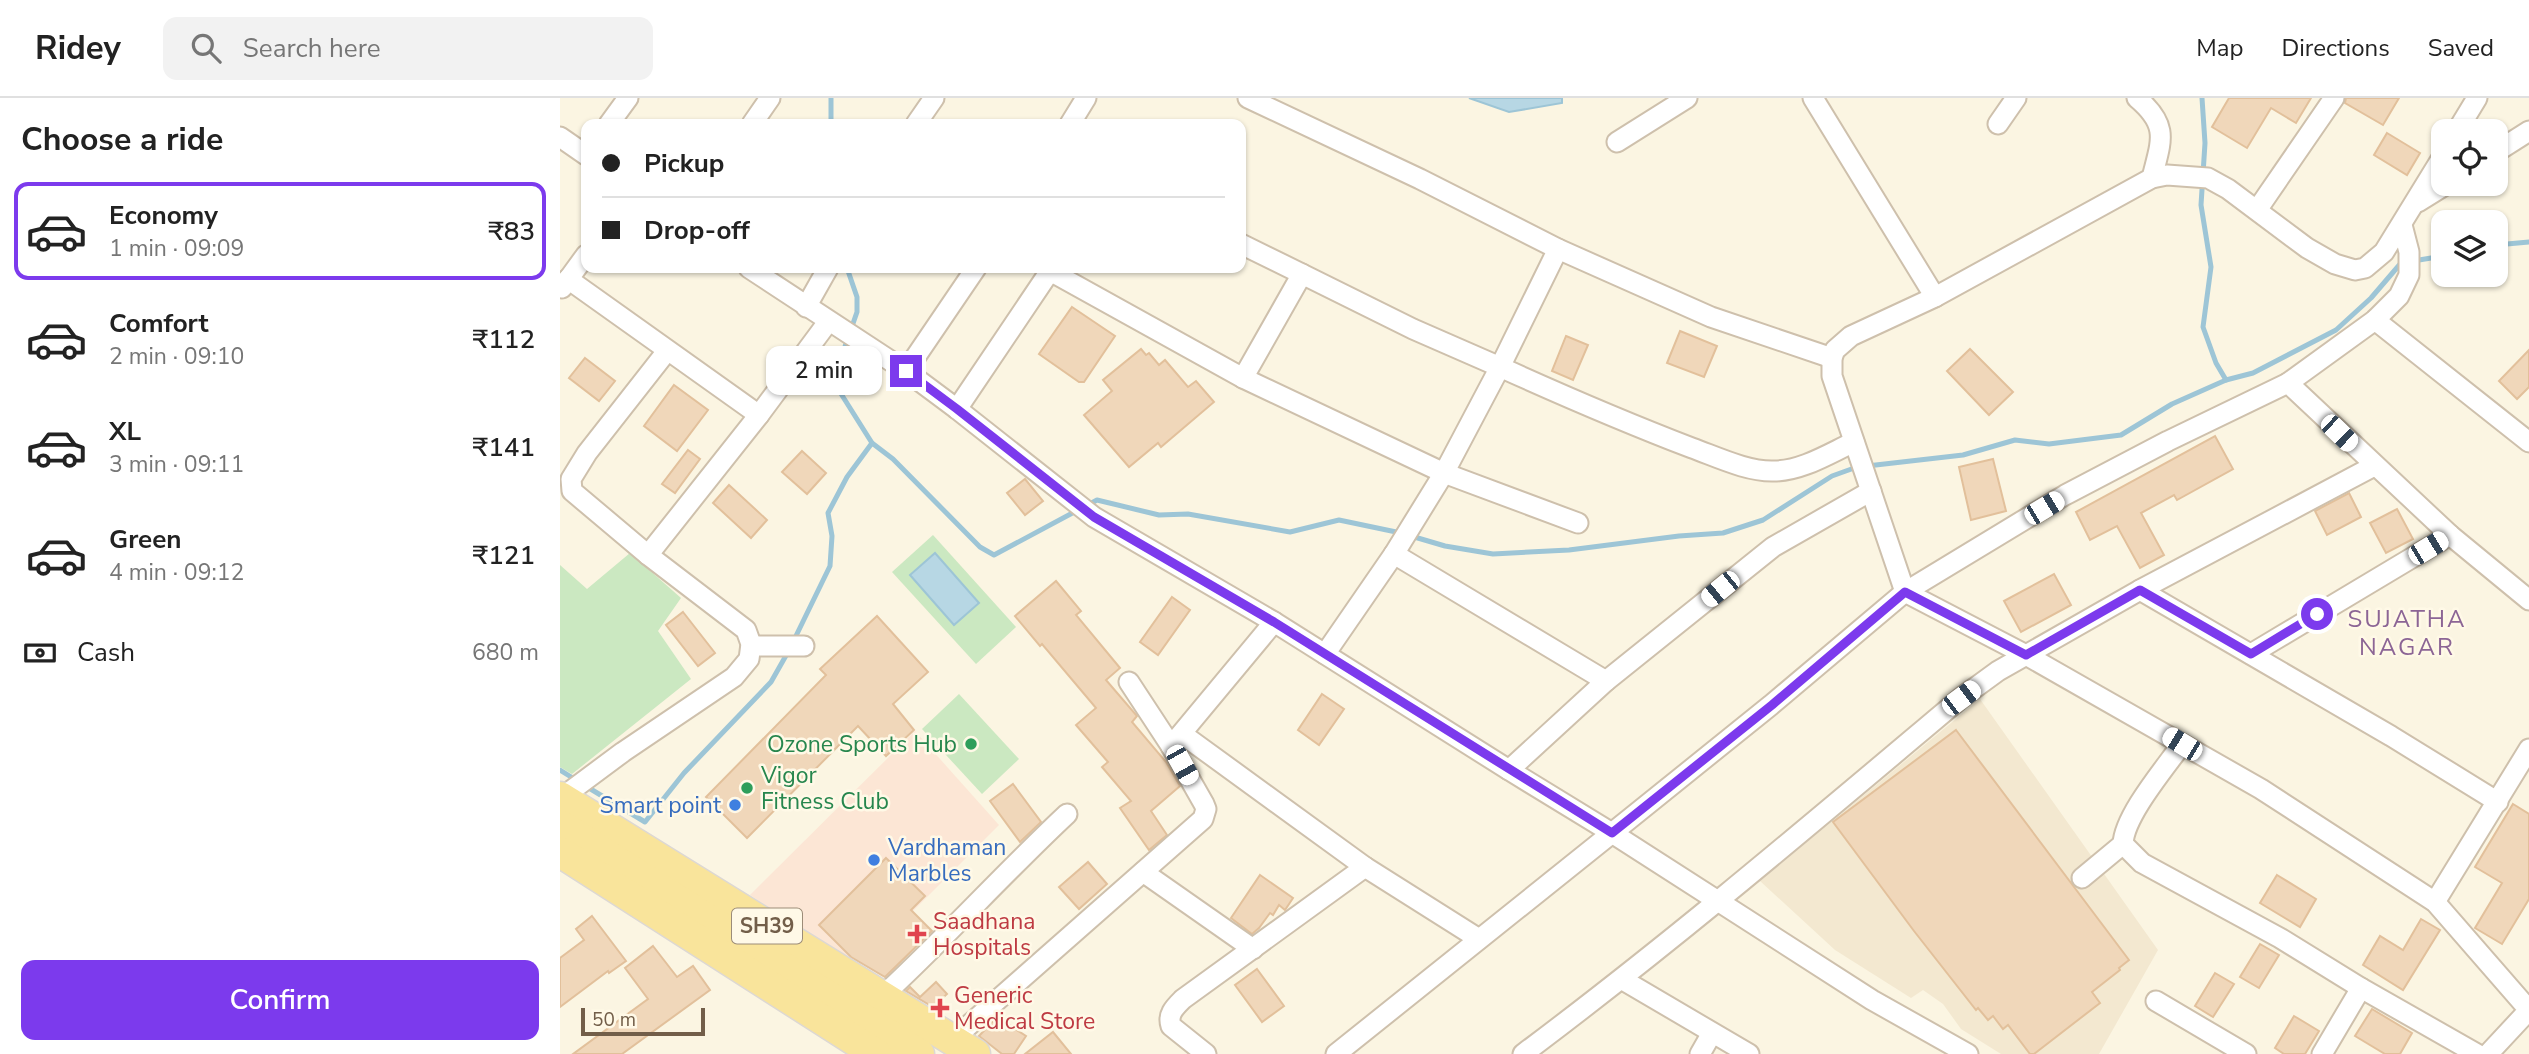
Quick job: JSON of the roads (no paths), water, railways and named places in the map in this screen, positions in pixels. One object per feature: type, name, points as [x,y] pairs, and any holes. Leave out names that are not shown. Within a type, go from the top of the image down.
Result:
[{"type":"main road","name":"SH39","points":[[563,802],[964,1047]]},
{"type":"main road","points":[[563,802],[919,1054]]},
{"type":"main road","name":"SH39","points":[[560,852],[876,1054]]},
{"type":"street","points":[[613,119],[628,98]]},
{"type":"street","points":[[919,119],[934,98]]},
{"type":"street","points":[[1073,119],[1086,98]]},
{"type":"street","points":[[1248,98],[1420,179],[1558,249],[1711,317],[1832,358]]},
{"type":"street","points":[[1617,142],[1687,98]]},
{"type":"street","points":[[1813,98],[1935,297]]},
{"type":"street","points":[[1998,124],[2016,98]]},
{"type":"street","points":[[2137,98],[2153,113],[2161,127],[2160,146],[2152,178]]},
{"type":"street","points":[[2257,210],[2334,98]]},
{"type":"street","points":[[2464,119],[2477,98]]},
{"type":"street","points":[[755,119],[765,100]]},
{"type":"street","points":[[2508,144],[2529,131]]},
{"type":"street","points":[[560,137],[581,152]]},
{"type":"street","points":[[2431,177],[2402,225],[2376,261],[2365,268],[2346,270],[2307,248],[2228,189],[2208,178],[2184,175],[2152,178],[1935,297],[1851,336],[1842,342],[1832,358],[1832,376],[1905,592],[2026,655],[2261,789],[2435,902],[2529,1010],[2488,1054]]},
{"type":"street","points":[[2415,204],[2431,194]]},
{"type":"street","points":[[1336,1054],[1772,705],[1905,592],[2065,495],[2288,383],[2375,320],[2399,296],[2409,275],[2409,252],[2402,225]]},
{"type":"street","points":[[1246,246],[1413,329],[1612,418],[1710,454],[1772,472],[1856,448]]},
{"type":"street","points":[[1325,654],[1397,549],[1444,473],[1558,249]]},
{"type":"street","points":[[581,262],[564,285],[667,351],[759,415]]},
{"type":"street","points":[[756,273],[906,371],[1091,515],[1274,622],[1612,833],[1872,1000],[1968,1054]]},
{"type":"street","points":[[806,307],[825,273]]},
{"type":"street","points":[[906,371],[973,273]]},
{"type":"street","points":[[957,409],[1048,273]]},
{"type":"street","points":[[1058,273],[1243,378],[1444,473],[1578,523]]},
{"type":"street","points":[[1243,378],[1302,274]]},
{"type":"street","points":[[2375,320],[2529,442]]},
{"type":"street","points":[[648,555],[834,325]]},
{"type":"street","points":[[563,802],[590,776],[734,677],[749,659],[751,646],[746,630],[648,555],[572,491],[571,479],[587,453],[667,351]]},
{"type":"street","points":[[2288,383],[2450,535],[2529,600]]},
{"type":"street","points":[[1523,1054],[1623,980],[1961,698],[1998,671],[2140,590],[2374,466]]},
{"type":"street","points":[[1509,771],[1606,681],[1773,547],[1870,487]]},
{"type":"street","points":[[2251,654],[2450,535]]},
{"type":"street","points":[[1397,549],[1606,681]]},
{"type":"street","points":[[2140,590],[2498,802]]},
{"type":"street","points":[[1177,740],[1274,622]]},
{"type":"street","points":[[751,646],[804,646]]},
{"type":"street","points":[[1129,682],[1177,740],[1365,867],[1479,939]]},
{"type":"street","points":[[964,1047],[1143,872],[1198,825],[1206,814],[1177,740]]},
{"type":"street","points":[[2182,744],[2132,816],[2123,832],[2123,844],[2142,863],[2280,938],[2477,1054]]},
{"type":"street","points":[[2435,902],[2529,749]]},
{"type":"street","points":[[883,999],[976,902],[1068,814]]},
{"type":"street","points":[[2082,878],[2123,844]]},
{"type":"street","points":[[1206,1054],[1171,1026],[1170,1015],[1184,999],[1365,867]]},
{"type":"street","points":[[1143,872],[1252,949]]},
{"type":"street","points":[[1623,980],[1749,1054]]},
{"type":"street","points":[[2322,1054],[2361,988]]},
{"type":"street","points":[[2156,1001],[2246,1054]]},
{"type":"street","points":[[1700,1054],[1712,1033]]},
{"type":"water","points":[[1469,98],[1562,98],[1562,103],[1509,112]]},
{"type":"water","points":[[935,553],[979,603],[954,625],[910,575]]},
{"type":"waterway","points":[[831,98],[831,119]]},
{"type":"waterway","points":[[2202,98],[2205,143],[2201,205],[2211,267],[2203,327],[2216,363],[2226,380]]},
{"type":"waterway","points":[[2508,244],[2529,242]]},
{"type":"waterway","points":[[1867,466],[1963,455],[2015,440],[2049,444],[2121,435],[2172,404],[2226,380],[2253,373],[2336,330],[2371,298],[2401,263],[2431,258]]},
{"type":"waterway","points":[[849,273],[857,297],[857,312],[833,381],[872,443]]},
{"type":"waterway","points":[[794,640],[830,566],[832,536],[828,513],[847,477],[872,443],[893,459],[980,547],[994,555],[1078,510]]},
{"type":"waterway","points":[[1411,536],[1445,546],[1493,554],[1569,550],[1723,533],[1763,520],[1832,476],[1857,467]]},
{"type":"waterway","points":[[1086,506],[1097,500],[1159,515],[1188,514],[1290,532],[1339,520],[1401,533]]},
{"type":"waterway","points":[[584,785],[645,822],[684,773],[771,682],[788,652]]},
{"type":"waterway","points":[[560,770],[576,780]]},
{"type":"place","name":"Ozone Sports Hub","points":[[971,744]]},
{"type":"place","name":"Vigor Fitness Club","points":[[747,788]]},
{"type":"place","name":"Smart point","points":[[735,805]]},
{"type":"place","name":"Vardhaman Marbles","points":[[874,860]]},
{"type":"place","name":"Saadhana Hospitals","points":[[917,934]]},
{"type":"place","name":"Generic Medical Store","points":[[940,1008]]},
{"type":"district","name":"SUJATHA NAGAR","points":[[2407,633]]}]
